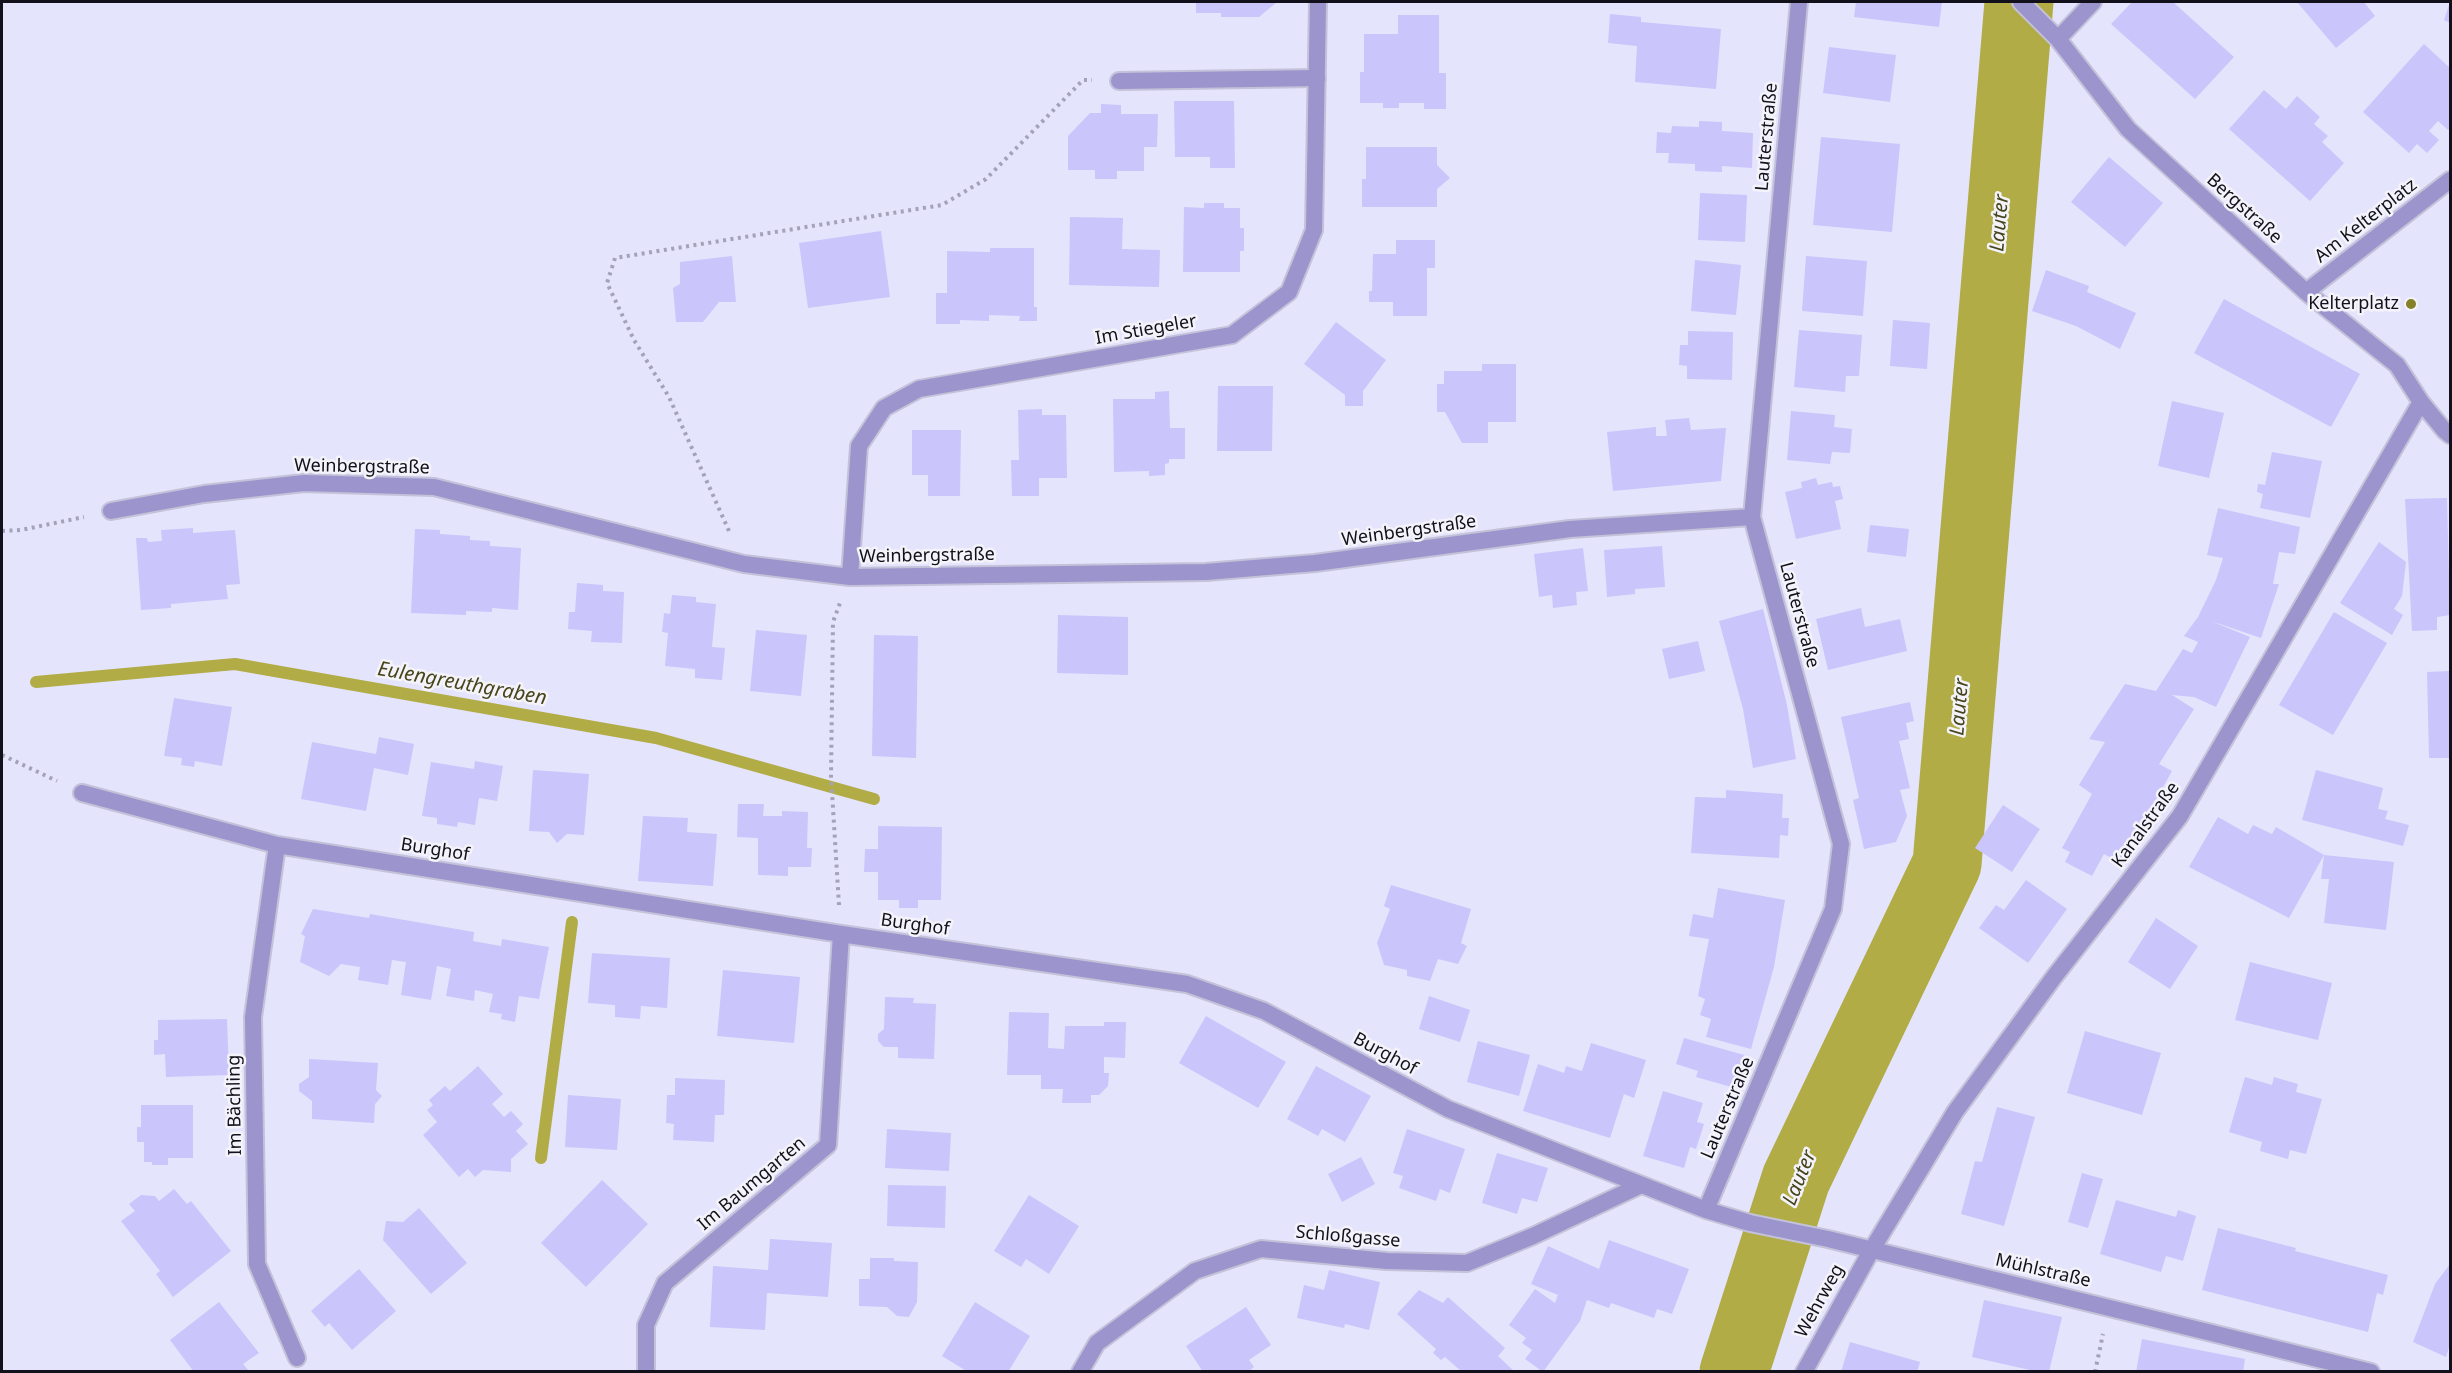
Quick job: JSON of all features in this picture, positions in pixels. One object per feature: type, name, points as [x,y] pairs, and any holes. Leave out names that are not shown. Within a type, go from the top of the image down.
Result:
[{"type":"street","name":"Im Stiegeler","points":[[850,577],[859,446],[884,408],[920,389],[1232,335],[1289,292],[1314,230],[1318,2]]},
{"type":"street","name":"Lauterstraße","points":[[1706,1210],[1833,909],[1841,844],[1752,517],[1799,2]]},
{"type":"street","name":"Bergstraße","points":[[2021,2],[2058,39],[2128,129],[2306,292],[2397,365],[2421,402],[2444,430],[2451,435]]},
{"type":"street","points":[[2058,39],[2093,2]]},
{"type":"street","points":[[1119,81],[1317,78]]},
{"type":"street","name":"Am Kelterplatz","points":[[2306,292],[2451,180]]},
{"type":"street","name":"Kanalstraße","points":[[1871,1251],[1955,1112],[2054,977],[2180,816],[2421,402]]},
{"type":"street","name":"Weinbergstraße","points":[[111,512],[204,494],[304,483],[434,487],[744,564],[850,577],[1206,572],[1315,563],[1570,529],[1752,517]]},
{"type":"street","name":"Burghof","points":[[82,793],[277,845],[841,934],[1187,984],[1264,1011],[1448,1109],[1639,1186],[1706,1210]]},
{"type":"street","name":"Im Bächling","points":[[277,845],[254,1017],[257,1264],[297,1358]]},
{"type":"street","name":"Im Baumgarten","points":[[646,1371],[646,1325],[665,1283],[828,1145],[841,934]]},
{"type":"street","name":"Schloßgasse","points":[[1080,1371],[1097,1343],[1195,1271],[1261,1249],[1387,1261],[1467,1263],[1533,1236],[1639,1186]]},
{"type":"street","name":"Mühlstraße","points":[[1706,1210],[1750,1223],[1828,1239],[2371,1371]]},
{"type":"street","name":"Wehrweg","points":[[1804,1371],[1871,1251]]},
{"type":"path","points":[[744,564],[669,397],[634,340],[607,282],[615,258],[942,205],[986,179],[1083,80],[1119,81]]},
{"type":"path","points":[[2,531],[21,530],[111,512]]},
{"type":"path","points":[[841,934],[831,776],[833,622],[850,577]]},
{"type":"path","points":[[2,755],[82,793]]},
{"type":"path","points":[[2096,1371],[2108,1307]]},
{"type":"building","points":[[1196,2],[1277,2],[1259,17],[1221,17],[1221,13],[1196,13]]},
{"type":"building","points":[[1856,2],[1942,2],[1939,27],[1854,17]]},
{"type":"building","points":[[2132,2],[2173,2],[2234,57],[2195,99],[2111,24]]},
{"type":"building","points":[[2297,2],[2364,2],[2375,16],[2336,48]]},
{"type":"building","points":[[2450,2],[2450,23],[2444,20]]},
{"type":"building","points":[[1610,14],[1641,17],[1641,22],[1721,29],[1716,89],[1635,82],[1637,46],[1608,43]]},
{"type":"building","points":[[1398,15],[1439,15],[1439,73],[1446,73],[1446,109],[1424,109],[1424,103],[1399,103],[1399,108],[1383,108],[1383,103],[1360,103],[1360,72],[1364,72],[1364,34],[1398,34]]},
{"type":"building","points":[[2424,44],[2450,68],[2450,128],[2448,130],[2438,121],[2429,131],[2439,140],[2427,153],[2417,144],[2409,153],[2363,112]]},
{"type":"building","points":[[1829,47],[1896,55],[1890,102],[1823,93]]},
{"type":"building","points":[[2264,90],[2286,109],[2297,96],[2320,117],[2314,124],[2328,136],[2322,142],[2344,163],[2310,201],[2229,129]]},
{"type":"building","points":[[1174,101],[1234,101],[1235,168],[1210,168],[1210,157],[1175,157]]},
{"type":"building","points":[[1101,104],[1121,105],[1121,114],[1158,114],[1157,147],[1144,147],[1144,171],[1117,171],[1117,179],[1095,179],[1095,170],[1068,170],[1068,136],[1090,113],[1101,113]]},
{"type":"building","points":[[1699,121],[1722,122],[1722,131],[1753,133],[1752,168],[1722,166],[1722,172],[1695,171],[1695,164],[1668,163],[1669,153],[1656,153],[1657,132],[1671,133],[1672,126],[1699,127]]},
{"type":"building","points":[[1821,137],[1900,144],[1892,232],[1813,225]]},
{"type":"building","points":[[1366,147],[1437,147],[1437,165],[1450,178],[1437,189],[1437,207],[1362,207],[1362,179],[1366,179]]},
{"type":"building","points":[[2109,157],[2163,203],[2125,247],[2071,202]]},
{"type":"building","points":[[1700,193],[1747,195],[1745,242],[1698,240]]},
{"type":"building","points":[[1204,203],[1224,203],[1224,208],[1240,208],[1240,228],[1244,228],[1244,251],[1240,251],[1240,272],[1183,272],[1184,207],[1204,208]]},
{"type":"building","points":[[1070,217],[1123,218],[1122,249],[1160,250],[1159,287],[1069,285]]},
{"type":"building","points":[[881,231],[890,297],[808,308],[799,243]]},
{"type":"building","points":[[1396,240],[1435,240],[1435,268],[1427,268],[1427,316],[1393,316],[1393,302],[1369,302],[1369,291],[1372,291],[1373,254],[1396,254]]},
{"type":"building","points":[[990,248],[1034,248],[1034,307],[1037,307],[1037,321],[1019,321],[1020,316],[989,315],[989,321],[960,320],[960,324],[936,324],[936,293],[947,293],[947,251],[990,252]]},
{"type":"building","points":[[732,256],[736,302],[719,302],[703,322],[676,322],[673,288],[680,284],[680,262]]},
{"type":"building","points":[[1806,256],[1867,261],[1863,316],[1802,311]]},
{"type":"building","points":[[1695,260],[1741,265],[1736,315],[1691,311]]},
{"type":"building","points":[[2046,270],[2089,286],[2087,292],[2136,313],[2120,349],[2076,326],[2032,311]]},
{"type":"building","points":[[2224,299],[2360,374],[2331,427],[2194,353]]},
{"type":"building","points":[[1893,320],[1930,323],[1927,369],[1890,366]]},
{"type":"building","points":[[1336,322],[1386,360],[1363,391],[1363,406],[1345,406],[1345,395],[1304,364]]},
{"type":"building","points":[[1799,330],[1862,335],[1859,376],[1846,376],[1845,392],[1794,387]]},
{"type":"building","points":[[1688,331],[1733,332],[1732,380],[1687,379],[1687,366],[1679,365],[1680,345],[1688,345]]},
{"type":"building","points":[[1482,364],[1516,364],[1516,422],[1488,422],[1488,443],[1462,443],[1445,412],[1437,412],[1437,384],[1444,384],[1444,371],[1482,371]]},
{"type":"building","points":[[1218,386],[1273,386],[1272,451],[1217,451]]},
{"type":"building","points":[[1169,391],[1170,428],[1185,428],[1185,459],[1169,459],[1169,463],[1165,464],[1165,475],[1149,476],[1149,471],[1114,472],[1113,399],[1155,399],[1155,392]]},
{"type":"building","points":[[2172,401],[2224,413],[2209,478],[2158,466]]},
{"type":"building","points":[[1042,409],[1042,415],[1066,415],[1067,478],[1039,478],[1039,496],[1012,496],[1011,460],[1019,460],[1018,410]]},
{"type":"building","points":[[1791,411],[1835,415],[1834,427],[1852,429],[1850,453],[1832,452],[1830,464],[1787,460]]},
{"type":"building","points":[[1689,418],[1691,430],[1726,428],[1721,481],[1613,491],[1607,432],[1656,427],[1656,436],[1667,436],[1665,420]]},
{"type":"building","points":[[912,430],[961,430],[960,496],[928,496],[928,475],[912,475]]},
{"type":"building","points":[[2272,452],[2322,461],[2310,518],[2260,508],[2263,494],[2257,492],[2258,484],[2265,485]]},
{"type":"building","points":[[1816,478],[1818,485],[1832,482],[1833,487],[1840,486],[1843,499],[1835,501],[1841,529],[1796,539],[1785,492],[1802,488],[1801,482]]},
{"type":"building","points":[[2447,498],[2450,615],[2437,617],[2437,630],[2412,631],[2405,499]]},
{"type":"building","points":[[2218,508],[2300,527],[2295,554],[2279,552],[2273,584],[2279,584],[2261,638],[2211,621],[2250,637],[2216,707],[2194,697],[2172,695],[2194,709],[2159,764],[2172,771],[2121,863],[2104,854],[2092,876],[2065,862],[2070,852],[2062,848],[2092,794],[2079,785],[2105,742],[2089,739],[2125,684],[2156,691],[2183,649],[2192,653],[2198,642],[2184,636],[2198,617],[2216,580],[2223,558],[2207,555]]},
{"type":"building","points":[[1870,525],[1909,529],[1906,557],[1867,552]]},
{"type":"building","points":[[193,528],[193,533],[235,530],[240,584],[226,585],[228,599],[171,604],[171,608],[141,610],[136,538],[147,538],[148,542],[162,541],[161,530]]},
{"type":"building","points":[[415,529],[440,530],[440,534],[470,536],[470,540],[490,541],[490,546],[521,548],[518,610],[492,608],[492,612],[466,611],[466,615],[411,613]]},
{"type":"building","points":[[2379,542],[2406,562],[2402,596],[2394,609],[2403,615],[2392,635],[2340,603]]},
{"type":"building","points":[[1662,546],[1665,587],[1635,589],[1635,594],[1607,597],[1604,550]]},
{"type":"building","points":[[1583,548],[1588,591],[1576,592],[1577,605],[1553,608],[1552,595],[1539,597],[1534,554]]},
{"type":"building","points":[[577,583],[603,585],[603,591],[624,592],[622,643],[591,642],[592,631],[568,629],[569,612],[575,612]]},
{"type":"building","points":[[672,595],[696,597],[696,602],[716,604],[712,647],[725,648],[722,680],[695,678],[695,669],[665,666],[668,633],[662,632],[664,613],[670,614]]},
{"type":"building","points":[[1861,608],[1865,627],[1900,619],[1907,651],[1828,670],[1816,619]]},
{"type":"building","points":[[1763,609],[1787,705],[1796,759],[1753,768],[1743,709],[1719,621]]},
{"type":"building","points":[[2334,612],[2387,643],[2333,735],[2279,705]]},
{"type":"building","points":[[1058,615],[1128,617],[1128,675],[1057,673]]},
{"type":"building","points":[[756,630],[807,635],[801,696],[750,691]]},
{"type":"building","points":[[874,635],[918,636],[916,758],[872,756]]},
{"type":"building","points":[[1698,641],[1705,671],[1669,679],[1662,649]]},
{"type":"building","points":[[2450,671],[2450,758],[2429,758],[2427,672]]},
{"type":"building","points":[[174,698],[232,707],[222,766],[195,761],[194,767],[181,765],[182,758],[164,756]]},
{"type":"building","points":[[1910,702],[1914,721],[1906,723],[1909,739],[1899,741],[1910,788],[1900,790],[1907,816],[1896,842],[1864,849],[1853,800],[1859,798],[1841,717]]},
{"type":"building","points":[[379,737],[414,744],[408,775],[374,768],[366,811],[301,799],[312,742],[376,754]]},
{"type":"building","points":[[475,761],[503,766],[497,801],[479,798],[475,825],[458,822],[457,827],[437,824],[437,818],[422,816],[431,762],[474,769]]},
{"type":"building","points":[[533,770],[589,774],[584,835],[567,834],[557,843],[549,832],[529,831]]},
{"type":"building","points":[[2316,770],[2383,788],[2378,809],[2388,811],[2385,819],[2409,825],[2403,846],[2302,820]]},
{"type":"building","points":[[1726,790],[1783,794],[1782,818],[1789,818],[1788,836],[1780,835],[1779,858],[1691,853],[1695,797],[1726,798]]},
{"type":"building","points":[[738,804],[764,804],[763,816],[782,816],[782,811],[808,812],[807,848],[812,848],[811,867],[788,867],[788,876],[758,875],[758,838],[737,837]]},
{"type":"building","points":[[2003,805],[2040,829],[2012,872],[1975,848]]},
{"type":"building","points":[[643,816],[688,818],[687,832],[717,834],[713,886],[638,881]]},
{"type":"building","points":[[2218,817],[2248,834],[2253,825],[2272,834],[2276,827],[2324,855],[2289,918],[2189,867]]},
{"type":"building","points":[[878,826],[942,827],[941,900],[918,900],[918,908],[899,908],[899,900],[878,900],[878,872],[864,872],[865,849],[878,849]]},
{"type":"building","points":[[2324,855],[2394,862],[2386,930],[2324,923],[2329,879],[2321,879]]},
{"type":"building","points":[[2026,880],[2067,909],[2028,963],[1979,928],[1996,905],[2004,910]]},
{"type":"building","points":[[1391,885],[1471,909],[1461,943],[1467,946],[1458,964],[1438,959],[1430,981],[1407,976],[1407,970],[1384,965],[1377,943],[1390,909],[1384,906]]},
{"type":"building","points":[[1718,888],[1785,900],[1774,967],[1751,1049],[1706,1037],[1711,1019],[1700,1015],[1705,999],[1698,996],[1709,939],[1689,936],[1693,914],[1713,918]]},
{"type":"building","points":[[313,909],[369,918],[370,914],[474,932],[473,941],[501,946],[502,939],[549,947],[539,999],[519,996],[515,1022],[501,1019],[502,1014],[489,1012],[493,994],[475,990],[474,1001],[446,996],[451,969],[437,966],[431,1000],[401,995],[406,962],[392,960],[388,985],[358,980],[360,967],[341,964],[329,976],[300,962],[305,936],[301,934]]},
{"type":"building","points":[[2156,918],[2198,946],[2170,989],[2128,962]]},
{"type":"building","points":[[592,953],[670,958],[667,1008],[641,1006],[640,1019],[615,1017],[615,1005],[588,1003]]},
{"type":"building","points":[[2250,962],[2332,983],[2318,1040],[2235,1020]]},
{"type":"building","points":[[723,970],[800,977],[794,1043],[717,1036]]},
{"type":"building","points":[[1429,996],[1470,1010],[1460,1042],[1419,1029]]},
{"type":"building","points":[[885,997],[914,998],[913,1003],[936,1004],[934,1059],[898,1058],[898,1047],[884,1047],[878,1041],[878,1034],[884,1029]]},
{"type":"building","points":[[1009,1012],[1049,1013],[1048,1048],[1064,1049],[1065,1026],[1104,1026],[1104,1022],[1126,1022],[1125,1058],[1104,1057],[1104,1073],[1109,1073],[1108,1086],[1099,1095],[1091,1095],[1091,1103],[1062,1103],[1063,1089],[1041,1089],[1041,1075],[1007,1075]]},
{"type":"building","points":[[1206,1016],[1286,1062],[1258,1108],[1179,1063]]},
{"type":"building","points":[[227,1019],[229,1075],[166,1077],[165,1054],[154,1055],[154,1040],[158,1040],[158,1020]]},
{"type":"building","points":[[2085,1031],[2161,1053],[2142,1115],[2067,1093]]},
{"type":"building","points":[[1684,1038],[1744,1055],[1735,1088],[1696,1077],[1698,1071],[1676,1064]]},
{"type":"building","points":[[1478,1041],[1530,1055],[1519,1096],[1467,1082]]},
{"type":"building","points":[[1591,1043],[1646,1060],[1634,1098],[1624,1094],[1610,1138],[1523,1111],[1538,1064],[1564,1073],[1566,1066],[1582,1071]]},
{"type":"building","points":[[309,1059],[378,1063],[376,1090],[382,1096],[375,1104],[374,1123],[312,1119],[312,1101],[299,1091],[299,1084],[309,1077]]},
{"type":"building","points":[[478,1066],[503,1094],[492,1104],[504,1117],[511,1111],[523,1124],[516,1131],[528,1144],[511,1159],[511,1172],[483,1170],[475,1177],[468,1169],[459,1177],[423,1135],[437,1122],[427,1110],[433,1105],[429,1100],[445,1086],[450,1091]]},
{"type":"building","points":[[1316,1066],[1371,1096],[1345,1142],[1322,1129],[1318,1136],[1287,1119]]},
{"type":"building","points":[[2245,1077],[2272,1085],[2274,1077],[2298,1084],[2296,1092],[2322,1099],[2306,1154],[2290,1150],[2288,1159],[2260,1151],[2262,1142],[2229,1132]]},
{"type":"building","points":[[675,1078],[725,1080],[724,1115],[715,1115],[714,1142],[673,1140],[674,1124],[666,1123],[667,1095],[675,1095]]},
{"type":"building","points":[[1663,1091],[1703,1103],[1697,1122],[1704,1124],[1696,1149],[1690,1147],[1684,1168],[1643,1156]]},
{"type":"building","points":[[568,1095],[621,1099],[617,1150],[565,1147]]},
{"type":"building","points":[[141,1105],[193,1105],[193,1158],[168,1158],[168,1165],[152,1165],[152,1162],[144,1162],[144,1142],[137,1142],[137,1127],[141,1127]]},
{"type":"building","points":[[1997,1107],[2035,1117],[2004,1226],[1961,1214],[1975,1161],[1982,1162]]},
{"type":"building","points":[[887,1129],[951,1133],[949,1171],[885,1168]]},
{"type":"building","points":[[1407,1129],[1465,1149],[1450,1193],[1440,1189],[1436,1201],[1399,1188],[1403,1176],[1393,1173]]},
{"type":"building","points":[[1497,1153],[1548,1168],[1537,1202],[1522,1198],[1517,1214],[1482,1203]]},
{"type":"building","points":[[1361,1157],[1375,1184],[1342,1202],[1328,1174]]},
{"type":"building","points":[[2082,1173],[2103,1179],[2088,1228],[2068,1222]]},
{"type":"building","points":[[602,1180],[648,1224],[586,1287],[541,1243]]},
{"type":"building","points":[[888,1185],[946,1186],[945,1228],[887,1226]]},
{"type":"building","points":[[174,1189],[187,1204],[191,1201],[231,1251],[173,1297],[156,1274],[160,1271],[121,1221],[135,1211],[129,1204],[141,1195],[155,1196],[159,1201]]},
{"type":"building","points":[[1029,1195],[1079,1226],[1049,1274],[1026,1259],[1021,1267],[994,1251]]},
{"type":"building","points":[[2116,1200],[2176,1217],[2178,1210],[2196,1216],[2183,1261],[2166,1256],[2161,1272],[2100,1254]]},
{"type":"building","points":[[419,1208],[467,1263],[431,1294],[383,1240],[386,1221],[403,1222]]},
{"type":"building","points":[[2218,1228],[2388,1275],[2383,1295],[2377,1293],[2368,1332],[2202,1290]]},
{"type":"building","points":[[770,1239],[832,1243],[828,1297],[767,1293],[765,1330],[710,1327],[713,1266],[768,1270]]},
{"type":"building","points":[[1609,1240],[1689,1269],[1672,1314],[1657,1309],[1654,1318],[1611,1303],[1609,1308],[1587,1300],[1580,1321],[1543,1372],[1525,1359],[1532,1350],[1522,1343],[1526,1338],[1509,1325],[1535,1289],[1555,1303],[1558,1295],[1531,1284],[1548,1246],[1599,1269]]},
{"type":"building","points":[[870,1258],[894,1258],[894,1261],[918,1262],[917,1302],[909,1317],[897,1316],[887,1307],[859,1306],[859,1279],[870,1279]]},
{"type":"building","points":[[2450,1264],[2450,1344],[2446,1357],[2413,1342],[2435,1284]]},
{"type":"building","points":[[359,1269],[396,1311],[352,1350],[329,1323],[325,1327],[311,1311]]},
{"type":"building","points":[[1329,1270],[1380,1282],[1369,1330],[1345,1324],[1344,1328],[1297,1318],[1304,1285],[1324,1290]]},
{"type":"building","points":[[1419,1290],[1443,1303],[1448,1297],[1505,1348],[1498,1356],[1515,1372],[1462,1372],[1445,1357],[1441,1360],[1433,1353],[1436,1349],[1397,1314]]},
{"type":"building","points":[[1984,1300],[2062,1317],[2049,1372],[2039,1372],[1972,1357]]},
{"type":"building","points":[[219,1302],[259,1353],[243,1364],[248,1370],[246,1372],[194,1372],[170,1340]]},
{"type":"building","points":[[975,1302],[1030,1336],[1008,1372],[968,1372],[942,1356]]},
{"type":"building","points":[[1246,1307],[1271,1345],[1249,1360],[1254,1367],[1248,1372],[1203,1372],[1186,1346]]},
{"type":"building","points":[[2142,1339],[2245,1359],[2243,1372],[2136,1372]]},
{"type":"building","points":[[1850,1342],[1920,1362],[1917,1372],[1841,1372]]},
{"type":"waterway","name":"Lauter","points":[[1734,1372],[1796,1179],[1947,864],[2019,2]]},
{"type":"waterway","name":"Eulengreuthgraben","points":[[36,682],[235,664],[656,738],[874,799]]},
{"type":"waterway","points":[[541,1158],[572,922]]},
{"type":"place","name":"Kelterplatz","points":[[2411,304]]}]
